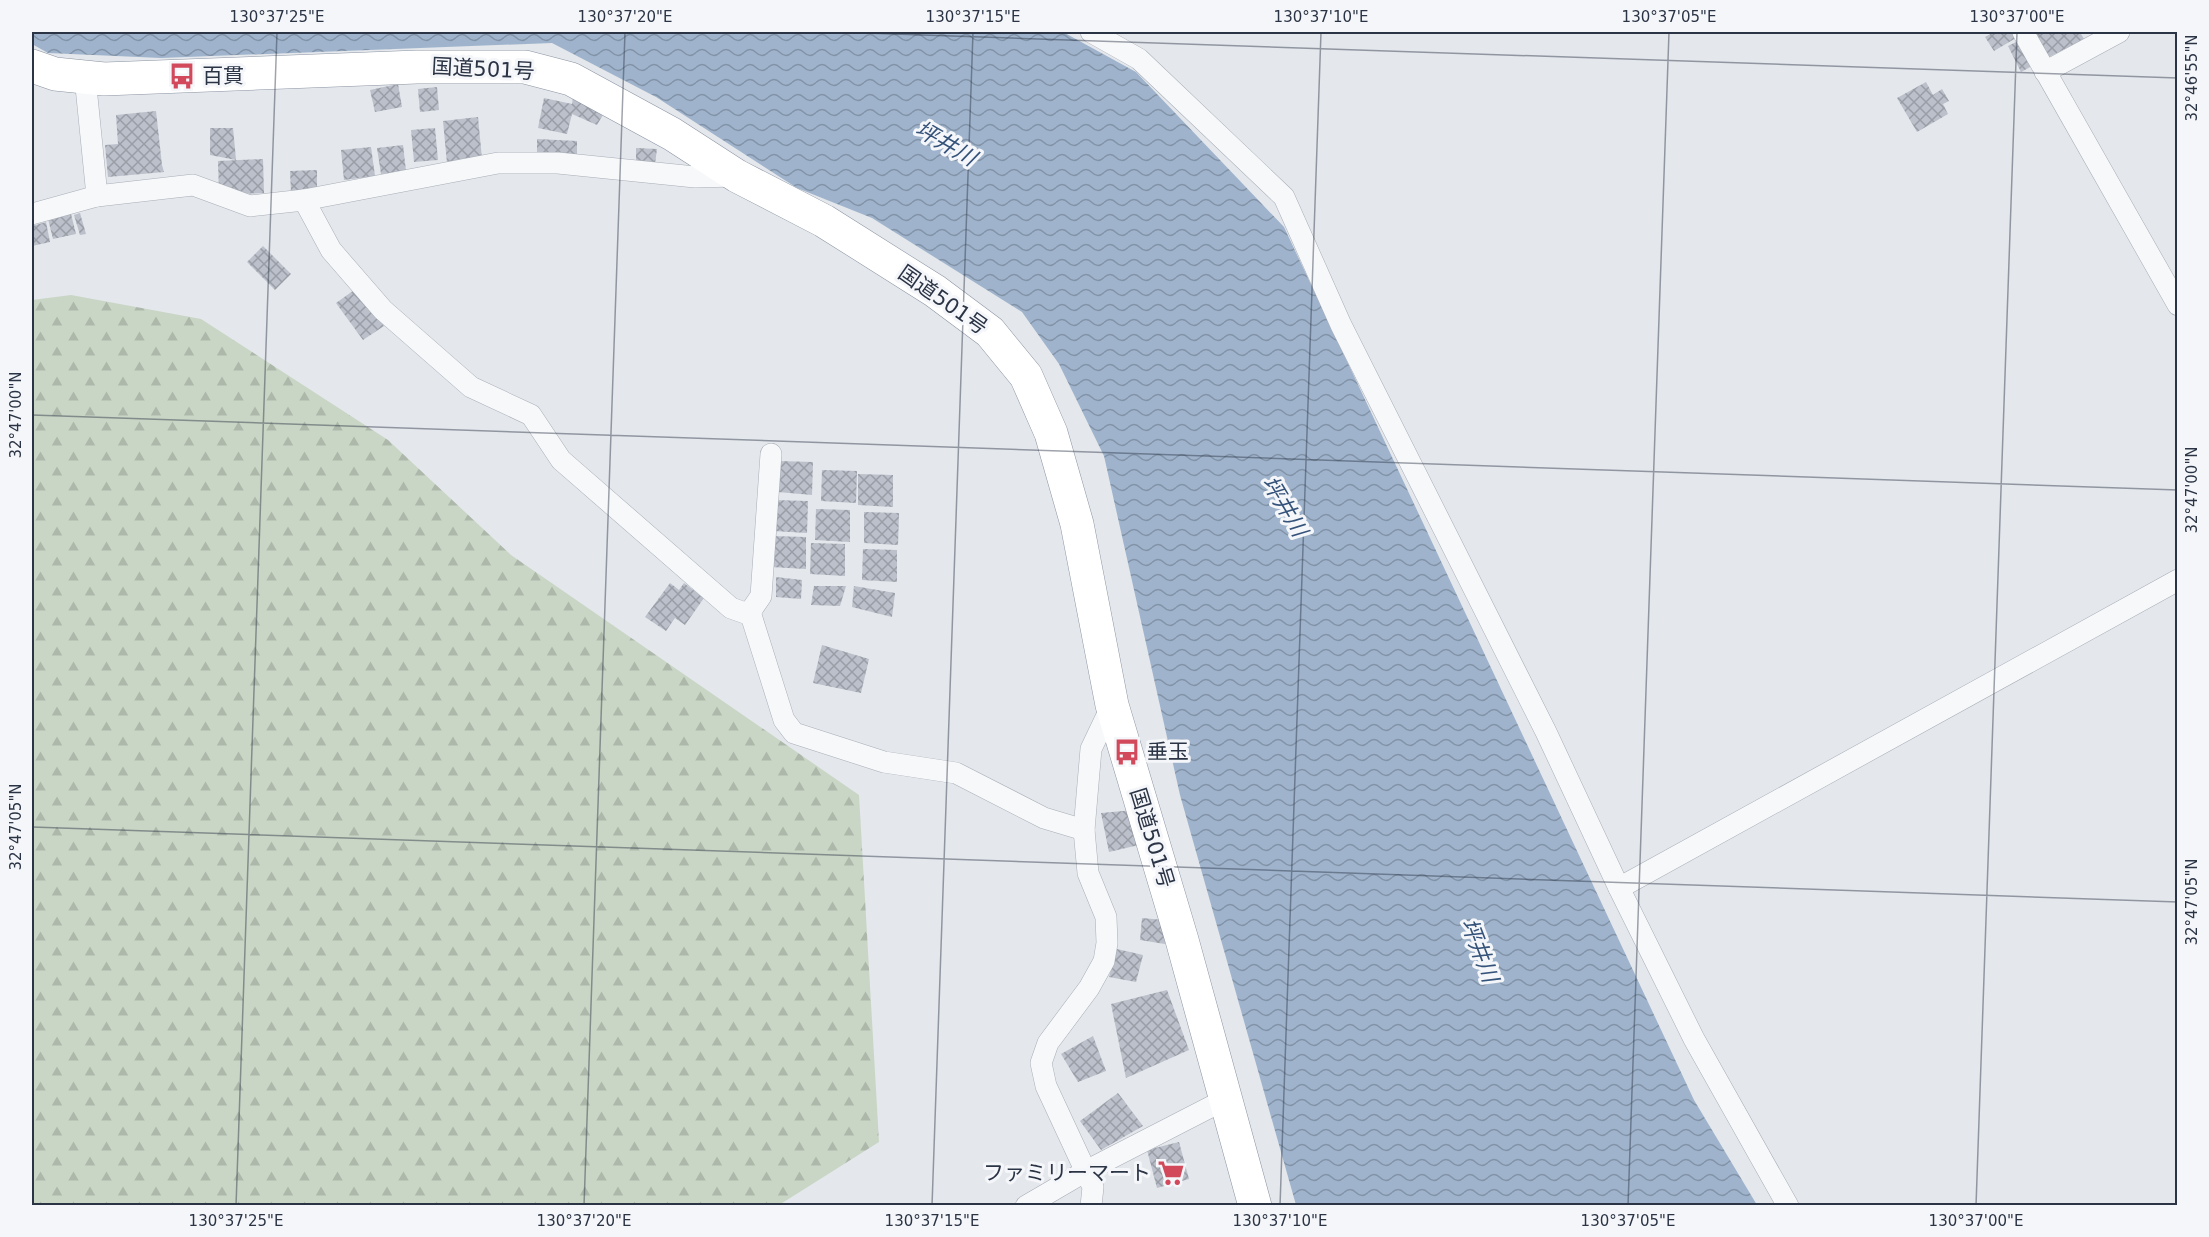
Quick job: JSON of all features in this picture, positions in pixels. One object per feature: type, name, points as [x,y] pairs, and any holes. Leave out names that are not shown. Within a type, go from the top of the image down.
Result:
[{"type":"highway","name":"国道501号","points":[[32,66],[55,74],[115,78],[417,67],[525,67],[571,78],[672,134],[737,176],[824,221],[935,291],[990,332],[1026,376],[1051,433],[1077,524],[1112,705],[1182,940],[1255,1206]]},
{"type":"street","points":[[1091,32],[1139,60],[1284,197],[1341,326],[1546,732],[1694,1039],[1788,1206]]},
{"type":"street","points":[[2023,32],[2178,305]]},
{"type":"street","points":[[2045,72],[2119,32]]},
{"type":"street","points":[[86,77],[97,196]]},
{"type":"street","points":[[32,214],[97,196],[193,185],[250,206],[304,200],[498,164],[558,163],[695,177],[737,176]]},
{"type":"street","points":[[304,200],[331,250],[383,310],[471,387],[531,415],[561,460],[731,608],[745,613],[750,612],[761,596],[771,454]]},
{"type":"street","points":[[1620,888],[2178,580]]},
{"type":"street","points":[[750,612],[784,720],[794,733],[884,762],[957,773],[1044,818],[1084,830]]},
{"type":"street","points":[[1091,1206],[1093,1186],[1046,1086],[1041,1062],[1048,1043],[1089,988],[1104,962],[1107,943],[1106,917],[1088,873],[1084,830],[1091,749],[1112,705]]},
{"type":"street","points":[[1026,1206],[1086,1171],[1226,1099]]},
{"type":"green space","points":[[71,295],[201,319],[388,440],[511,555],[859,795],[879,1142],[779,1205],[32,1205],[32,300]]},
{"type":"water","name":"坪井川","points":[[32,32],[1063,32],[1136,72],[1284,227],[1694,1100],[1757,1205],[1296,1205],[1180,795],[1104,456],[1059,364],[1022,312],[872,218],[797,188],[656,97],[552,43],[161,58],[48,53],[32,44]]},
{"type":"building","points":[[1994,32],[2012,32],[2016,38],[1994,51],[1985,37]]},
{"type":"building","points":[[2080,32],[2084,39],[2047,58],[2035,34]]},
{"type":"building","points":[[2020,40],[2032,66],[2021,72],[2008,46]]},
{"type":"building","points":[[1926,82],[1933,95],[1942,89],[1949,101],[1943,104],[1948,114],[1917,132],[1897,98]]},
{"type":"building","points":[[398,84],[402,107],[375,112],[370,90]]},
{"type":"building","points":[[437,87],[439,110],[420,112],[418,89]]},
{"type":"building","points":[[544,98],[572,104],[573,98],[604,113],[597,125],[572,114],[567,134],[538,128]]},
{"type":"building","points":[[156,111],[164,172],[108,177],[105,145],[118,144],[116,115]]},
{"type":"building","points":[[478,117],[482,159],[447,163],[443,121]]},
{"type":"building","points":[[210,128],[233,128],[236,160],[210,155]]},
{"type":"building","points":[[435,128],[438,160],[414,162],[411,130]]},
{"type":"building","points":[[537,139],[577,141],[577,158],[537,157]]},
{"type":"building","points":[[403,145],[406,171],[381,174],[377,148]]},
{"type":"building","points":[[371,147],[375,176],[344,180],[341,150]]},
{"type":"building","points":[[636,148],[657,149],[655,164],[636,164]]},
{"type":"building","points":[[263,159],[264,193],[219,195],[218,161]]},
{"type":"building","points":[[317,170],[317,192],[291,193],[290,171]]},
{"type":"building","points":[[80,213],[86,234],[80,235],[74,215]]},
{"type":"building","points":[[71,214],[76,234],[53,239],[48,219]]},
{"type":"building","points":[[46,222],[50,242],[32,246],[32,226]]},
{"type":"building","points":[[263,246],[291,274],[275,290],[247,262]]},
{"type":"building","points":[[357,288],[384,326],[363,340],[336,303]]},
{"type":"building","points":[[778,461],[813,462],[812,495],[778,492]]},
{"type":"building","points":[[822,470],[857,471],[856,503],[821,501]]},
{"type":"building","points":[[858,474],[893,475],[893,507],[858,505]]},
{"type":"building","points":[[773,500],[808,501],[807,533],[773,531]]},
{"type":"building","points":[[816,509],[850,510],[850,542],[815,540]]},
{"type":"building","points":[[864,512],[899,513],[898,545],[864,543]]},
{"type":"building","points":[[772,536],[806,537],[806,569],[771,567]]},
{"type":"building","points":[[811,543],[845,544],[845,576],[810,574]]},
{"type":"building","points":[[863,549],[897,550],[897,582],[862,580]]},
{"type":"building","points":[[776,577],[802,580],[801,599],[776,597]]},
{"type":"building","points":[[670,583],[679,590],[684,583],[704,598],[685,625],[675,618],[666,631],[645,617]]},
{"type":"building","points":[[814,586],[846,586],[840,606],[811,605]]},
{"type":"building","points":[[854,586],[895,593],[892,617],[852,607]]},
{"type":"building","points":[[822,645],[869,659],[861,693],[813,683]]},
{"type":"building","points":[[1134,810],[1143,844],[1109,852],[1101,813]]},
{"type":"building","points":[[1142,918],[1164,920],[1165,944],[1140,940]]},
{"type":"building","points":[[1117,949],[1143,955],[1136,982],[1109,977]]},
{"type":"building","points":[[1167,990],[1189,1050],[1126,1078],[1111,1004]]},
{"type":"building","points":[[1093,1036],[1106,1071],[1078,1082],[1061,1054]]},
{"type":"building","points":[[1118,1093],[1143,1126],[1101,1150],[1080,1121]]},
{"type":"building","points":[[1179,1142],[1189,1179],[1157,1188],[1147,1150]]},
{"type":"place","name":"百貫","points":[[182,76]]},
{"type":"place","name":"垂玉","points":[[1127,752]]},
{"type":"place","name":"ファミリーマート","points":[[1171,1173]]}]
